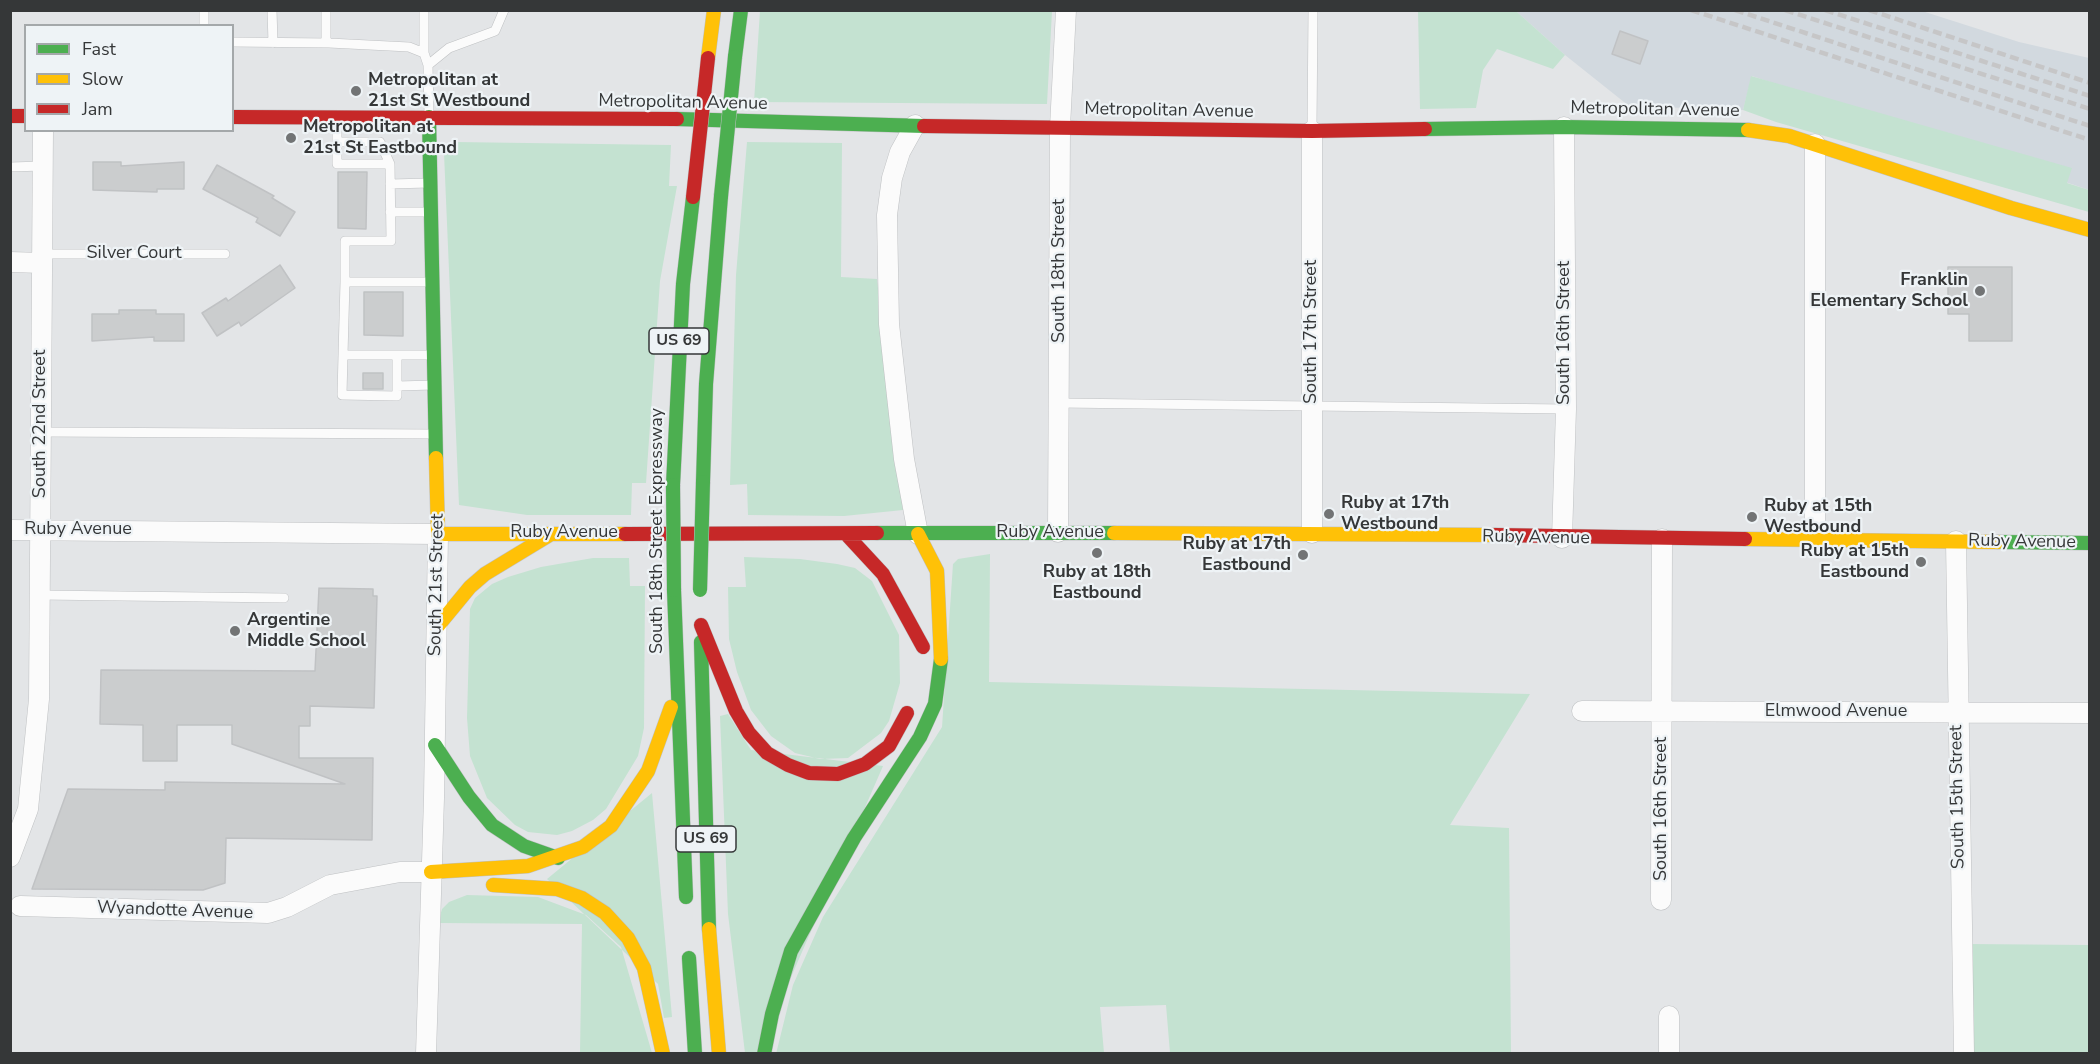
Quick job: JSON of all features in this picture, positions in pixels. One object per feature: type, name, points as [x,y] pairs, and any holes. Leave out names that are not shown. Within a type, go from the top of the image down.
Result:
[{"type":"main road","name":"South 18th Street Expressway","points":[[686,906],[676,694],[673,485],[683,284],[714,10]]},
{"type":"main road","name":"US 69","points":[[719,1053],[710,962],[700,607],[702,482],[706,384],[721,196],[741,10]]},
{"type":"main road","name":"Metropolitan Avenue","points":[[234,117],[429,117],[1312,131],[1564,127],[1752,130],[1789,136],[2012,208],[2090,230]]},
{"type":"main road","name":"South 21st Street","points":[[429,117],[438,534]]},
{"type":"main road","name":"Ruby Avenue","points":[[438,534],[555,532],[1312,533],[2090,543]]},
{"type":"main road","points":[[437,627],[470,587],[485,574],[555,532]]},
{"type":"main road","points":[[846,534],[883,574],[922,652],[920,608]]},
{"type":"main road","points":[[916,561],[918,534]]},
{"type":"main road","points":[[764,1053],[772,1014],[791,951],[854,838],[920,737],[935,704],[941,671],[937,571],[918,534]]},
{"type":"main road","points":[[700,607],[736,711],[749,733],[767,753],[809,773],[838,774],[865,764],[889,746],[906,717],[913,698]]},
{"type":"main road","points":[[430,872],[528,866],[558,858],[583,847],[611,826],[648,771],[676,694]]},
{"type":"main road","points":[[435,745],[469,797],[492,825],[524,846],[558,858]]},
{"type":"main road","points":[[430,872],[469,885],[557,889],[582,898],[605,913],[628,938],[644,968],[663,1053]]},
{"type":"main road","points":[[688,941],[695,1053]]},
{"type":"street","name":"South 18th Street","points":[[1058,532],[1060,127],[1066,10]]},
{"type":"street","points":[[915,125],[900,152],[892,178],[887,215],[889,324],[904,459],[918,534]]},
{"type":"street","name":"South 16th Street","points":[[1562,538],[1566,409],[1564,127]]},
{"type":"street","name":"South 17th Street","points":[[1312,131],[1312,533]]},
{"type":"street","name":"South 22nd Street","points":[[10,857],[28,808],[39,699],[43,132]]},
{"type":"street","points":[[1815,144],[1815,539]]},
{"type":"street","points":[[10,262],[42,258]]},
{"type":"street","name":"Ruby Avenue","points":[[10,530],[438,534]]},
{"type":"street","name":"South 21st Street","points":[[426,1053],[435,745],[438,534]]},
{"type":"street","name":"South 16th Street","points":[[1661,900],[1662,539]]},
{"type":"street","name":"South 15th Street","points":[[1956,541],[1964,1053]]},
{"type":"street","name":"Elmwood Avenue","points":[[1582,711],[2090,713]]},
{"type":"street","name":"Wyandotte Avenue","points":[[20,906],[268,913],[287,907],[330,885],[400,872],[430,872]]},
{"type":"street","points":[[1669,1016],[1669,1053]]},
{"type":"lane","points":[[272,10],[273,43]]},
{"type":"lane","points":[[326,10],[326,40],[329,44]]},
{"type":"lane","points":[[424,10],[424,53],[428,65],[429,117]]},
{"type":"lane","points":[[428,65],[449,48],[495,31],[504,10]]},
{"type":"lane","points":[[1312,131],[1313,10]]},
{"type":"lane","points":[[234,31],[234,42],[409,46],[424,53]]},
{"type":"lane","points":[[251,32],[251,42]]},
{"type":"lane","points":[[337,117],[337,164],[390,164]]},
{"type":"lane","points":[[337,142],[380,142],[390,164],[390,241],[345,242],[342,395],[397,396],[398,355]]},
{"type":"lane","points":[[10,167],[43,166]]},
{"type":"lane","points":[[390,184],[431,183]]},
{"type":"lane","points":[[390,212],[431,212]]},
{"type":"lane","name":"Silver Court","points":[[42,258],[225,254]]},
{"type":"lane","points":[[345,282],[433,282]]},
{"type":"lane","points":[[343,355],[435,355]]},
{"type":"lane","points":[[397,386],[435,385]]},
{"type":"lane","points":[[1059,403],[1566,409]]},
{"type":"lane","points":[[41,432],[436,434]]},
{"type":"lane","points":[[40,595],[284,598]]},
{"type":"shaded area","points":[[1516,11],[1922,11],[2019,42],[2089,58],[2089,190],[1752,76],[1743,110],[1629,106],[1565,55]]},
{"type":"green space","points":[[760,11],[1052,11],[1047,104],[754,102]]},
{"type":"green space","points":[[1418,11],[1516,11],[1565,55],[1553,69],[1497,49],[1483,70],[1476,108],[1420,109]]},
{"type":"green space","points":[[1751,76],[2072,168],[2067,183],[2089,190],[2089,212],[1776,122],[1743,110]]},
{"type":"green space","points":[[455,142],[671,145],[669,186],[677,186],[660,281],[646,483],[632,483],[631,515],[527,515],[459,505],[444,153],[454,152]]},
{"type":"green space","points":[[747,142],[842,143],[841,277],[877,279],[903,510],[844,516],[748,515],[747,484],[730,485],[736,275]]},
{"type":"green space","points":[[990,554],[989,682],[1530,694],[1450,825],[1509,828],[1511,1053],[1170,1053],[1166,1005],[1100,1007],[1104,1053],[776,1054],[793,985],[823,917],[942,727],[953,564],[958,559]]},
{"type":"green space","points":[[744,557],[800,559],[837,564],[855,568],[872,581],[899,635],[900,683],[889,721],[881,733],[848,758],[820,759],[795,753],[771,736],[751,710],[737,672],[729,639],[728,587],[746,587]]},
{"type":"green space","points":[[593,558],[629,558],[630,586],[645,586],[644,728],[638,756],[606,809],[593,820],[572,831],[557,835],[528,832],[515,825],[487,798],[470,756],[467,718],[470,609],[475,598],[492,584],[508,577],[541,567]]},
{"type":"green space","points":[[728,714],[751,750],[883,766],[758,1053],[745,1053],[728,914],[720,716]]},
{"type":"green space","points":[[652,793],[672,1017],[664,1018],[658,984],[547,879]]},
{"type":"green space","points":[[467,895],[538,897],[586,915],[621,947],[652,1053],[580,1053],[582,924],[438,923],[442,909],[449,902]]},
{"type":"green space","points":[[1968,944],[2089,945],[2089,1053],[1971,1053]]},
{"type":"building","points":[[1620,31],[1648,41],[1640,64],[1612,54]]},
{"type":"building","points":[[93,162],[121,162],[121,166],[184,162],[184,189],[157,189],[157,192],[93,190]]},
{"type":"building","points":[[217,165],[274,196],[272,198],[295,212],[280,236],[256,222],[258,218],[203,189]]},
{"type":"building","points":[[338,172],[367,172],[366,229],[338,228]]},
{"type":"building","points":[[280,265],[295,288],[241,326],[239,322],[217,336],[202,313],[226,298],[228,301]]},
{"type":"building","name":"Franklin Elementary School","points":[[1948,267],[2012,267],[2012,341],[1969,341],[1969,314],[1948,314]]},
{"type":"building","points":[[364,292],[403,292],[403,336],[364,335]]},
{"type":"building","points":[[119,310],[156,310],[156,314],[184,314],[184,341],[154,341],[154,337],[92,341],[92,314],[119,314]]},
{"type":"building","points":[[363,373],[383,373],[383,389],[363,389]]},
{"type":"building","points":[[319,588],[373,589],[373,596],[377,596],[374,708],[310,706],[310,726],[299,726],[299,758],[373,758],[372,840],[226,838],[225,883],[203,890],[32,889],[68,789],[165,790],[165,782],[345,784],[232,744],[232,725],[177,725],[177,761],[143,761],[143,725],[100,724],[101,670],[315,671]]},
{"type":"railway","points":[[1691,10],[2090,140]]},
{"type":"railway","points":[[1735,10],[2090,126]]},
{"type":"railway","points":[[1785,10],[2090,109]]},
{"type":"railway","points":[[1825,10],[2090,96]]},
{"type":"railway","points":[[1869,10],[2090,83]]},
{"type":"traffic: fast","points":[[735,57],[741,10]]},
{"type":"traffic: fast","points":[[721,196],[735,57]]},
{"type":"traffic: fast","points":[[429,117],[436,458]]},
{"type":"traffic: fast","points":[[677,119],[924,126]]},
{"type":"traffic: fast","points":[[1425,129],[1564,127],[1748,130]]},
{"type":"traffic: fast","points":[[703,482],[706,384],[721,196]]},
{"type":"traffic: fast","points":[[673,485],[683,284],[693,197]]},
{"type":"traffic: fast","points":[[700,590],[703,482]]},
{"type":"traffic: fast","points":[[673,485],[674,590]]},
{"type":"traffic: fast","points":[[877,533],[1114,533]]},
{"type":"traffic: fast","points":[[1998,542],[2090,543]]},
{"type":"traffic: fast","points":[[674,590],[686,897]]},
{"type":"traffic: fast","points":[[701,642],[709,929]]},
{"type":"traffic: fast","points":[[764,1054],[772,1014],[791,951],[854,838],[920,737],[935,704],[941,659]]},
{"type":"traffic: fast","points":[[435,745],[469,797],[492,825],[524,846],[558,858]]},
{"type":"traffic: fast","points":[[689,958],[695,1054]]},
{"type":"traffic: slow","points":[[708,58],[714,10]]},
{"type":"traffic: slow","points":[[1748,130],[1789,136],[2011,208],[2090,230]]},
{"type":"traffic: slow","points":[[436,458],[438,534],[625,534]]},
{"type":"traffic: slow","points":[[1114,533],[1495,535]]},
{"type":"traffic: slow","points":[[437,627],[470,587],[485,574],[551,534]]},
{"type":"traffic: slow","points":[[918,534],[937,571],[941,659]]},
{"type":"traffic: slow","points":[[1745,539],[1998,542]]},
{"type":"traffic: slow","points":[[431,872],[528,866],[583,847],[611,826],[648,771],[671,707]]},
{"type":"traffic: slow","points":[[493,885],[557,889],[582,898],[605,913],[628,938],[644,968],[663,1054]]},
{"type":"traffic: slow","points":[[709,929],[719,1054]]},
{"type":"traffic: jam","points":[[693,197],[708,58]]},
{"type":"traffic: jam","points":[[10,116],[24,116]]},
{"type":"traffic: jam","points":[[234,117],[677,119]]},
{"type":"traffic: jam","points":[[924,126],[1312,131],[1425,129]]},
{"type":"traffic: jam","points":[[625,534],[877,533]]},
{"type":"traffic: jam","points":[[846,534],[883,574],[923,647]]},
{"type":"traffic: jam","points":[[1495,535],[1745,539]]},
{"type":"traffic: jam","points":[[701,625],[736,711],[749,733],[767,753],[788,765],[809,773],[838,774],[865,764],[889,746],[907,713]]},
{"type":"place","name":"Metropolitan at 21st St Westbound","points":[[356,91]]},
{"type":"place","name":"Metropolitan at 21st St Eastbound","points":[[291,138]]},
{"type":"place","name":"Franklin Elementary School","points":[[1980,291]]},
{"type":"place","name":"Ruby at 17th Westbound","points":[[1329,514]]},
{"type":"place","name":"Ruby at 15th Westbound","points":[[1752,517]]},
{"type":"place","name":"Ruby at 18th Eastbound","points":[[1097,553]]},
{"type":"place","name":"Ruby at 17th Eastbound","points":[[1303,555]]},
{"type":"place","name":"Ruby at 15th Eastbound","points":[[1921,562]]},
{"type":"place","name":"Argentine Middle School","points":[[235,631]]}]
